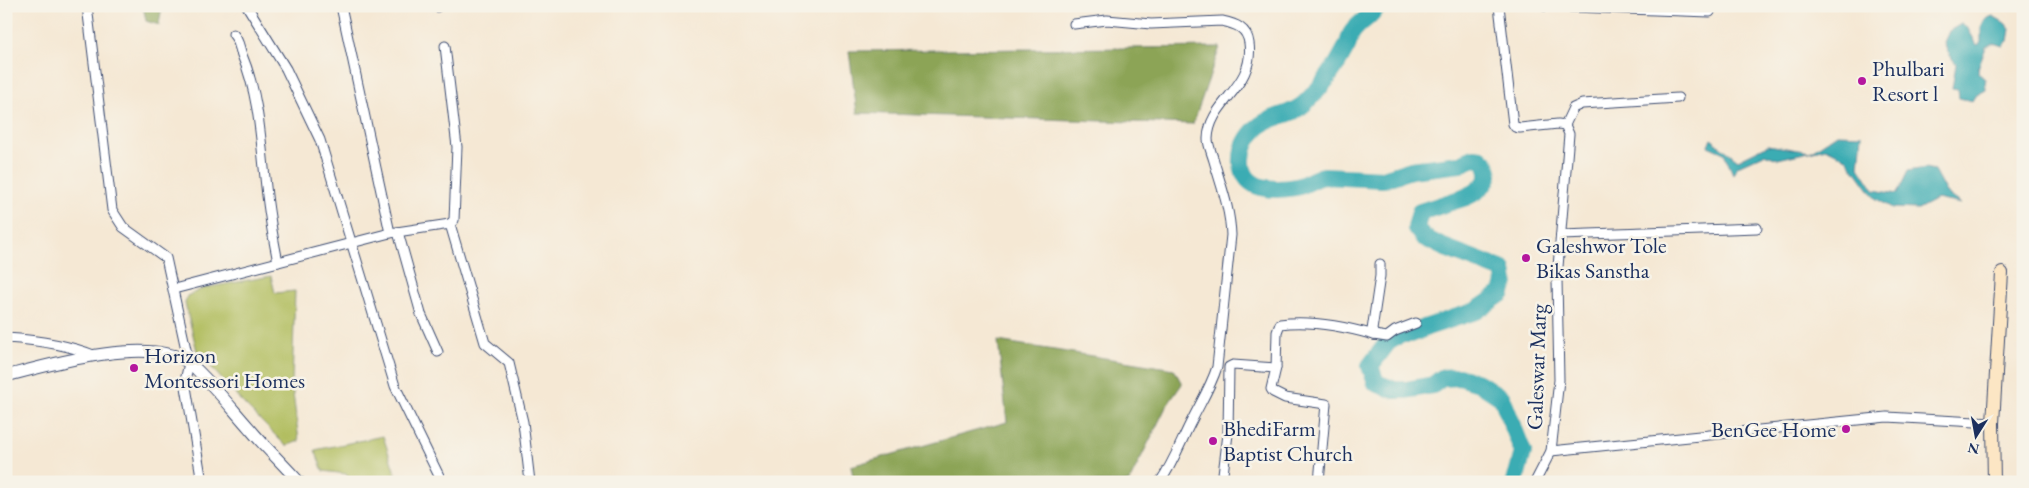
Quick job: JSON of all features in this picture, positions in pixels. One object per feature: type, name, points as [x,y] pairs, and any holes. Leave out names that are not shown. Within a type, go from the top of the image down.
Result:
[{"type":"main road","points":[[1994,482],[1994,423],[2002,273]]},
{"type":"street","points":[[87,6],[112,210],[123,227],[166,258],[189,363],[185,381],[202,482]]},
{"type":"street","points":[[247,6],[286,69],[320,140],[395,386],[442,482]]},
{"type":"street","points":[[341,6],[394,232],[421,314],[438,352]]},
{"type":"street","points":[[1499,6],[1513,124],[1515,127],[1565,125],[1573,108],[1582,104],[1678,98]]},
{"type":"street","points":[[1544,6],[1710,12]]},
{"type":"street","points":[[1074,24],[1107,20],[1151,24],[1222,21],[1233,23],[1242,28],[1248,38],[1250,53],[1245,73],[1214,119],[1208,139],[1230,216],[1231,235],[1217,367],[1212,384],[1186,431],[1172,465],[1160,482]]},
{"type":"street","points":[[233,34],[237,39],[252,83],[270,218],[278,262]]},
{"type":"street","points":[[174,289],[394,232],[450,224],[454,220],[457,147],[445,46]]},
{"type":"street","name":"Galeswar Marg","points":[[1535,482],[1551,451],[1559,380],[1558,280],[1569,134],[1565,125]]},
{"type":"street","points":[[450,224],[484,343],[509,363],[523,422],[530,482]]},
{"type":"street","points":[[1561,235],[1757,228]]},
{"type":"street","points":[[1374,335],[1372,330],[1380,264]]},
{"type":"street","points":[[1319,482],[1326,404],[1285,398],[1273,392],[1277,332],[1280,324],[1322,326],[1388,337],[1395,331],[1416,323]]},
{"type":"street","points":[[6,338],[32,340],[77,348],[96,356]]},
{"type":"street","points":[[6,376],[60,362],[121,352],[155,352],[176,356],[189,363],[219,392],[299,482]]},
{"type":"street","points":[[1222,482],[1228,434],[1229,367],[1276,368]]},
{"type":"street","points":[[1551,451],[1887,417],[1994,423]]},
{"type":"green space","points":[[143,6],[162,6],[159,25],[146,21]]},
{"type":"green space","points":[[1220,47],[1193,124],[857,113],[849,51]]},
{"type":"green space","points":[[271,276],[275,293],[295,291],[292,385],[299,441],[286,446],[241,401],[197,351],[185,303],[187,296],[204,288]]},
{"type":"green space","points":[[998,341],[1174,369],[1182,384],[1166,407],[1129,482],[854,482],[851,466],[1007,422]]},
{"type":"green space","points":[[383,436],[397,479],[388,482],[351,482],[346,474],[323,471],[315,450]]},
{"type":"water","points":[[1993,16],[2005,23],[2010,29],[2008,41],[2003,46],[1993,43],[1986,47],[1978,73],[1985,79],[1986,90],[1975,96],[1972,101],[1959,98],[1958,90],[1952,89],[1956,64],[1947,51],[1944,42],[1949,31],[1961,24],[1967,27],[1977,45],[1981,43],[1981,27],[1985,19]]},
{"type":"water","points":[[1837,134],[1862,135],[1859,167],[1874,190],[1897,194],[1908,171],[1925,168],[1934,170],[1947,194],[1961,204],[1937,199],[1918,209],[1892,208],[1875,198],[1846,158],[1826,148],[1811,151]]},
{"type":"water","points":[[1711,139],[1738,160],[1768,145],[1809,152],[1778,159],[1764,154],[1738,166],[1733,174],[1724,153],[1708,146]]},
{"type":"waterway","points":[[1377,6],[1354,30],[1338,63],[1311,97],[1294,111],[1264,123],[1251,135],[1243,152],[1242,163],[1244,172],[1254,184],[1270,189],[1279,189],[1300,186],[1324,176],[1383,179],[1411,170],[1460,164],[1474,158],[1481,159],[1486,164],[1489,175],[1485,183],[1476,192],[1420,212],[1416,228],[1423,237],[1443,247],[1503,270],[1505,282],[1502,293],[1476,311],[1411,334],[1402,334],[1388,342],[1370,366],[1376,383],[1395,390],[1433,385],[1442,378],[1459,377],[1479,383],[1502,398],[1523,452],[1515,482]]},
{"type":"place","name":"Phulbari Resort l","points":[[1862,81]]},
{"type":"place","name":"Galeshwor Tole Bikas Sanstha","points":[[1526,258]]},
{"type":"place","name":"Horizon Montessori Homes","points":[[134,368]]},
{"type":"place","name":"BenGee Home","points":[[1846,429]]},
{"type":"place","name":"BhediFarm Baptist Church","points":[[1213,441]]}]
